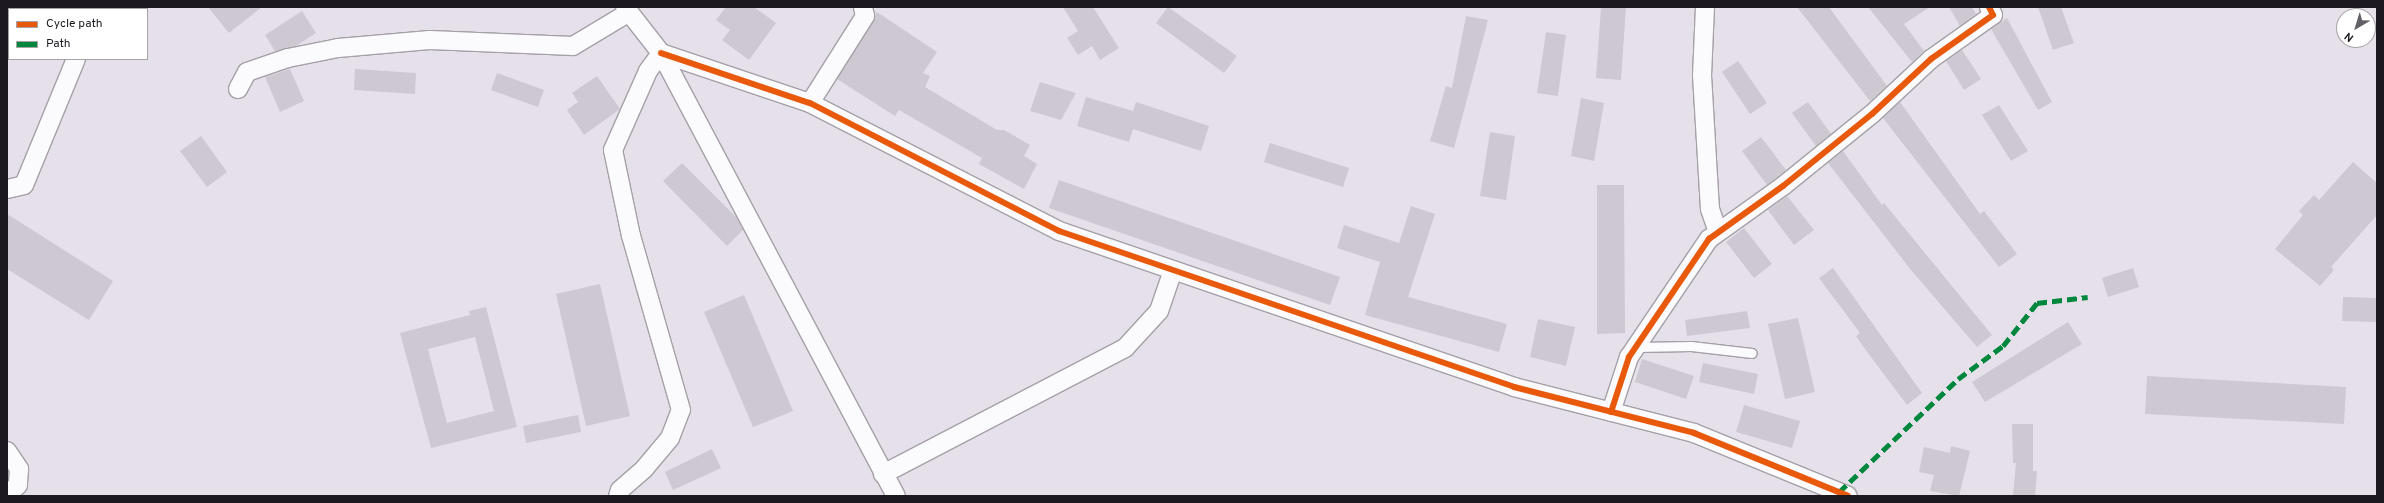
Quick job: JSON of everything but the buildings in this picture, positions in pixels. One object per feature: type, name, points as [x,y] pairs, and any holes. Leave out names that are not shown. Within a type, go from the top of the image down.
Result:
[{"type":"street","points":[[810,102],[865,16],[863,7]]},
{"type":"street","points":[[1705,7],[1702,75],[1710,209],[1718,232]]},
{"type":"street","points":[[1612,412],[1629,357],[1708,239],[1783,186],[1872,114],[1930,58],[1993,15],[1989,7]]},
{"type":"street","points":[[238,89],[247,72],[288,58],[338,48],[430,40],[573,46],[626,10],[661,53],[896,496]]},
{"type":"street","points":[[661,53],[810,102],[1059,231],[1514,386],[1694,433],[1848,496]]},
{"type":"street","points":[[618,496],[620,490],[670,438],[681,410],[631,236],[613,150],[648,71],[661,53]]},
{"type":"street","points":[[7,189],[24,185],[76,60]]},
{"type":"street","points":[[883,474],[1125,348],[1159,311],[1173,270]]},
{"type":"street","points":[[7,451],[19,469],[18,485],[7,495]]},
{"type":"lane","points":[[1637,346],[1691,346],[1752,353]]},
{"type":"marked path","points":[[1839,492],[1958,379],[2003,346],[2037,303],[2088,297]]},
{"type":"cycle path","points":[[1611,412],[1629,357],[1709,239],[1783,186],[1872,114],[1931,59],[1993,15],[1989,7]]},
{"type":"cycle path","points":[[661,53],[810,103],[1059,231],[1514,387],[1694,433],[1848,496]]}]
